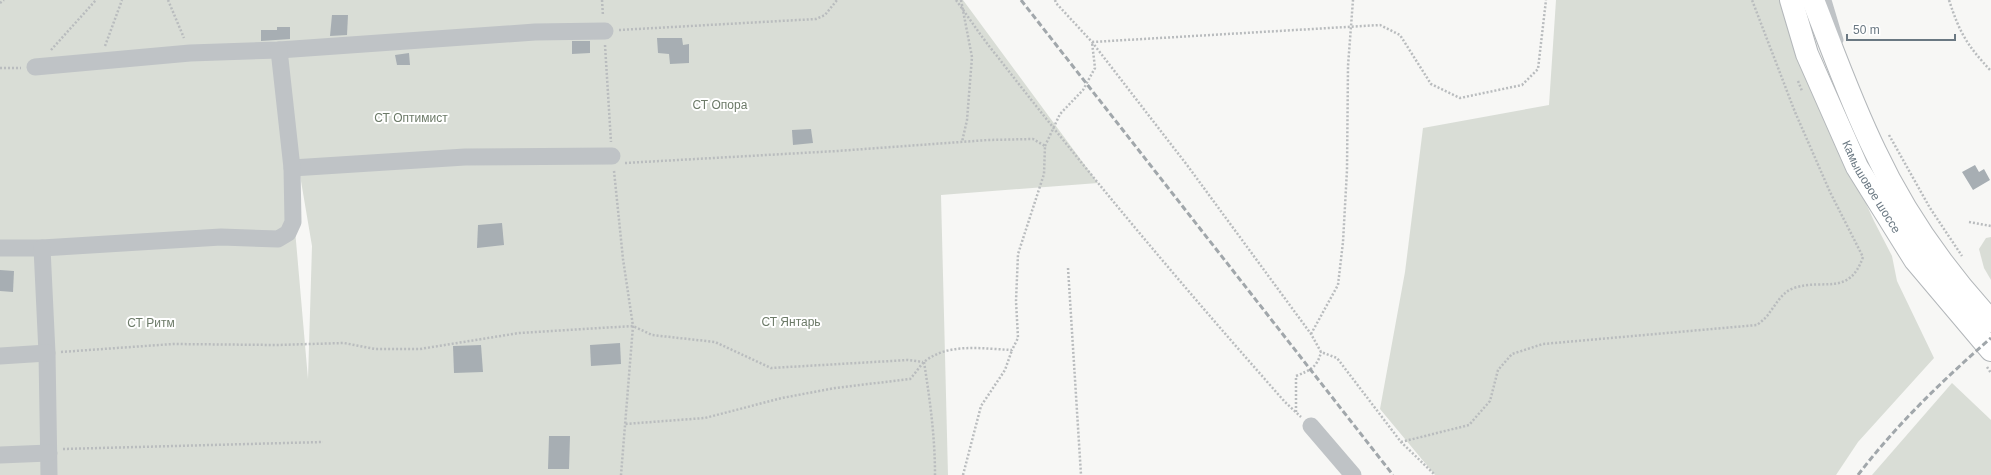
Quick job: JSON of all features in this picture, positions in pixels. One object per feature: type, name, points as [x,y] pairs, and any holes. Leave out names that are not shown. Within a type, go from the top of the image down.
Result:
[{"type":"main road","name":"Камышовое шоссе","points":[[1790,0],[1807,54],[1857,167],[1914,260],[1991,350]]},
{"type":"main road","name":"Камышовое шоссе","points":[[1813,0],[1846,88],[1875,152],[1898,196],[1927,240],[1991,321]]},
{"type":"street","points":[[35,67],[190,53],[279,50],[535,32],[605,31]]},
{"type":"street","points":[[0,248],[42,248],[221,237],[278,238],[288,233],[293,222],[292,168],[279,50]]},
{"type":"street","points":[[292,168],[465,157],[613,160]]},
{"type":"street","points":[[42,248],[47,353],[49,475]]},
{"type":"street","points":[[0,356],[47,353]]},
{"type":"street","points":[[1311,426],[1353,475]]},
{"type":"street","points":[[0,455],[49,451]]},
{"type":"lane","points":[[1827,0],[1844,56],[1846,88]]},
{"type":"path","points":[[0,3],[4,0]]},
{"type":"path","points":[[0,68],[35,67],[96,0]]},
{"type":"path","points":[[101,60],[108,34],[122,0]]},
{"type":"path","points":[[168,0],[190,53]]},
{"type":"path","points":[[602,0],[613,160],[623,259],[633,326],[621,475]]},
{"type":"path","points":[[605,31],[816,19],[825,14],[837,0]]},
{"type":"path","points":[[956,0],[995,55],[1053,128],[1195,300],[1285,402],[1311,426]]},
{"type":"path","points":[[961,0],[961,7],[972,57],[967,120],[962,142]]},
{"type":"path","points":[[1311,334],[1338,285],[1343,242],[1347,170],[1348,66],[1353,0]]},
{"type":"path","points":[[1092,42],[1380,25],[1400,35],[1431,84],[1460,98],[1522,86],[1538,69],[1546,0]]},
{"type":"path","points":[[1401,442],[1469,425],[1490,401],[1498,370],[1512,354],[1543,344],[1757,325],[1770,312],[1779,299],[1793,288],[1845,282],[1858,270],[1863,257],[1830,192],[1795,112],[1752,0]]},
{"type":"path","points":[[1949,0],[1958,28],[1970,48],[1991,71]]},
{"type":"path","points":[[1055,1],[1092,42],[1187,166],[1311,334],[1321,352],[1319,362],[1310,370],[1296,376],[1296,412]]},
{"type":"path","points":[[963,475],[981,406],[1005,370],[1018,338],[1016,301],[1018,254],[1044,174],[1045,146],[1060,114],[1083,90],[1095,68],[1092,42]]},
{"type":"path","points":[[613,160],[837,151],[962,142],[1033,139],[1045,146]]},
{"type":"path","points":[[1930,208],[1965,261]]},
{"type":"path","points":[[1969,222],[1991,226]]},
{"type":"path","points":[[1068,268],[1081,475]]},
{"type":"path","points":[[47,353],[173,344],[277,345],[344,343],[375,349],[420,349],[519,333],[633,326],[652,335],[715,342],[771,368],[908,360],[924,362]]},
{"type":"path","points":[[625,424],[705,418],[782,398],[835,388],[910,379],[924,362],[936,354],[964,348],[1012,350]]},
{"type":"path","points":[[1321,352],[1337,358],[1401,442],[1435,475]]},
{"type":"path","points":[[924,362],[932,420],[935,475]]},
{"type":"path","points":[[49,451],[323,442]]},
{"type":"green space","points":[[0,0],[963,0],[1098,183],[941,195],[948,475],[0,475]],"holes":[[[280,57],[312,246],[308,379]]]},
{"type":"green space","points":[[1556,0],[1780,0],[1823,110],[1874,221],[1892,256],[1897,281],[1934,358],[1858,442],[1836,475],[1435,475],[1380,409],[1405,272],[1423,128],[1549,105]]},
{"type":"green space","points":[[1991,237],[1991,280],[1984,268],[1979,249],[1986,238]]},
{"type":"green space","points":[[1952,383],[1991,420],[1991,475],[1872,475]]},
{"type":"building","points":[[332,15],[348,15],[347,35],[330,36]]},
{"type":"building","points":[[277,27],[290,27],[290,39],[261,41],[261,30],[277,30]]},
{"type":"building","points":[[657,38],[682,38],[683,45],[689,44],[689,63],[670,64],[669,54],[658,53]]},
{"type":"building","points":[[572,41],[590,41],[590,53],[572,54]]},
{"type":"building","points":[[409,53],[410,65],[397,65],[395,55]]},
{"type":"building","points":[[811,129],[813,143],[793,145],[792,130]]},
{"type":"building","points":[[1975,165],[1979,172],[1984,169],[1990,180],[1973,190],[1962,172]]},
{"type":"building","points":[[502,223],[504,245],[477,248],[478,225]]},
{"type":"building","points":[[0,270],[14,271],[13,292],[0,291]]},
{"type":"building","points":[[620,343],[621,364],[591,366],[590,345]]},
{"type":"building","points":[[481,345],[483,372],[454,373],[453,346]]},
{"type":"building","points":[[549,436],[570,436],[569,469],[548,469]]},
{"type":"railway","points":[[1021,0],[1393,475]]},
{"type":"railway","points":[[1858,475],[1888,438],[1921,403],[1991,338]]},
{"type":"park label","name":"СТ Опора","points":[[720,105]]},
{"type":"park label","name":"СТ Оптимист","points":[[411,118]]},
{"type":"park label","name":"СТ Янтарь","points":[[791,322]]},
{"type":"park label","name":"СТ Ритм","points":[[151,323]]}]
